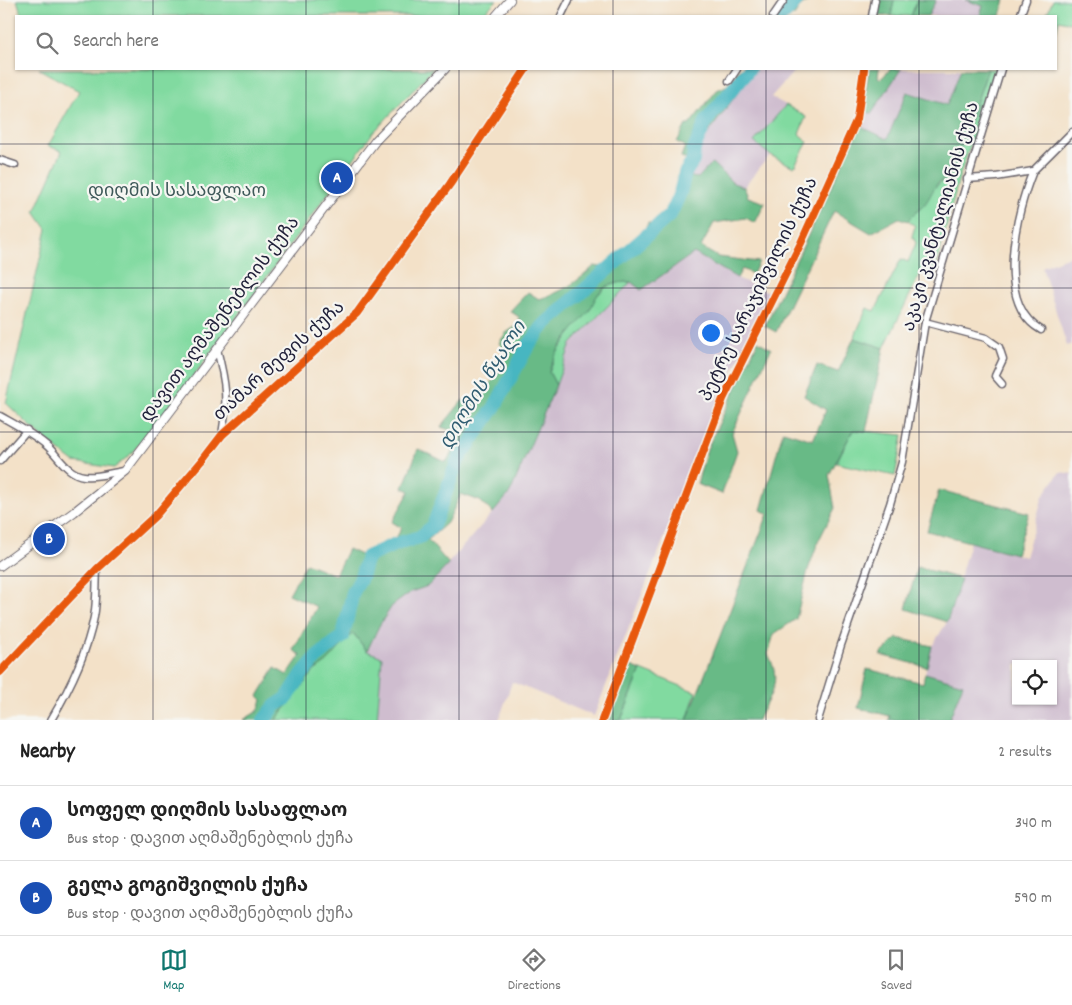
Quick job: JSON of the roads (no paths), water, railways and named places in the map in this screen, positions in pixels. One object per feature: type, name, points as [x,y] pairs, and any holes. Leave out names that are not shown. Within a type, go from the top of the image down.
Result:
[{"type":"street","points":[[497,15],[510,0]]},
{"type":"street","points":[[561,15],[569,0]]},
{"type":"street","points":[[774,15],[784,0]]},
{"type":"street","points":[[872,15],[875,0]]},
{"type":"street","points":[[1020,15],[1026,0]]},
{"type":"street","name":"დავით აღმაშენებლის ქუჩა","points":[[0,566],[126,471],[376,140],[444,70]]},
{"type":"street","name":"თამარ მეფის ქუჩა","points":[[0,672],[97,569],[156,515],[222,435],[357,312],[450,184],[525,70]]},
{"type":"street","points":[[729,81],[736,70]]},
{"type":"street","name":"პეტრე სარაჯიშვილის ქუჩა","points":[[602,720],[724,399],[801,243],[858,119],[864,70]]},
{"type":"street","name":"აკაკი კვანტალიანის ქუჩა","points":[[818,720],[841,645],[890,504],[902,462],[925,322],[1001,70]]},
{"type":"street","points":[[1041,330],[1034,326],[1018,302],[1012,273],[1014,237],[1022,198],[1033,170],[1072,132]]},
{"type":"street","points":[[0,160],[15,166]]},
{"type":"street","points":[[967,178],[996,177],[1033,170]]},
{"type":"street","points":[[925,322],[986,338],[999,347],[1003,359],[995,376],[1002,384]]},
{"type":"street","points":[[217,349],[226,385],[227,406],[222,435]]},
{"type":"street","points":[[0,416],[27,430],[48,446],[75,474],[101,477],[113,472],[126,471]]},
{"type":"street","points":[[0,461],[27,430]]},
{"type":"street","points":[[52,720],[68,690],[86,648],[94,616],[97,569]]},
{"type":"waterway","name":"დიღმის წყალი","points":[[783,15],[798,0]]},
{"type":"waterway","name":"დიღმის წყალი","points":[[264,720],[275,706],[287,698],[303,673],[316,658],[343,636],[353,592],[360,580],[367,557],[396,544],[420,537],[433,526],[458,460],[494,408],[528,346],[544,325],[670,215],[680,193],[685,173],[693,161],[694,149],[707,120],[748,70]]},
{"type":"place","name":"სოფელ დიღმის სასაფლაო","points":[[337,178]]},
{"type":"place","name":"გელა გოგიშვილის ქუჩა","points":[[49,539]]},
{"type":"park label","name":"დიღმის სასაფლაო","points":[[177,192]]}]
